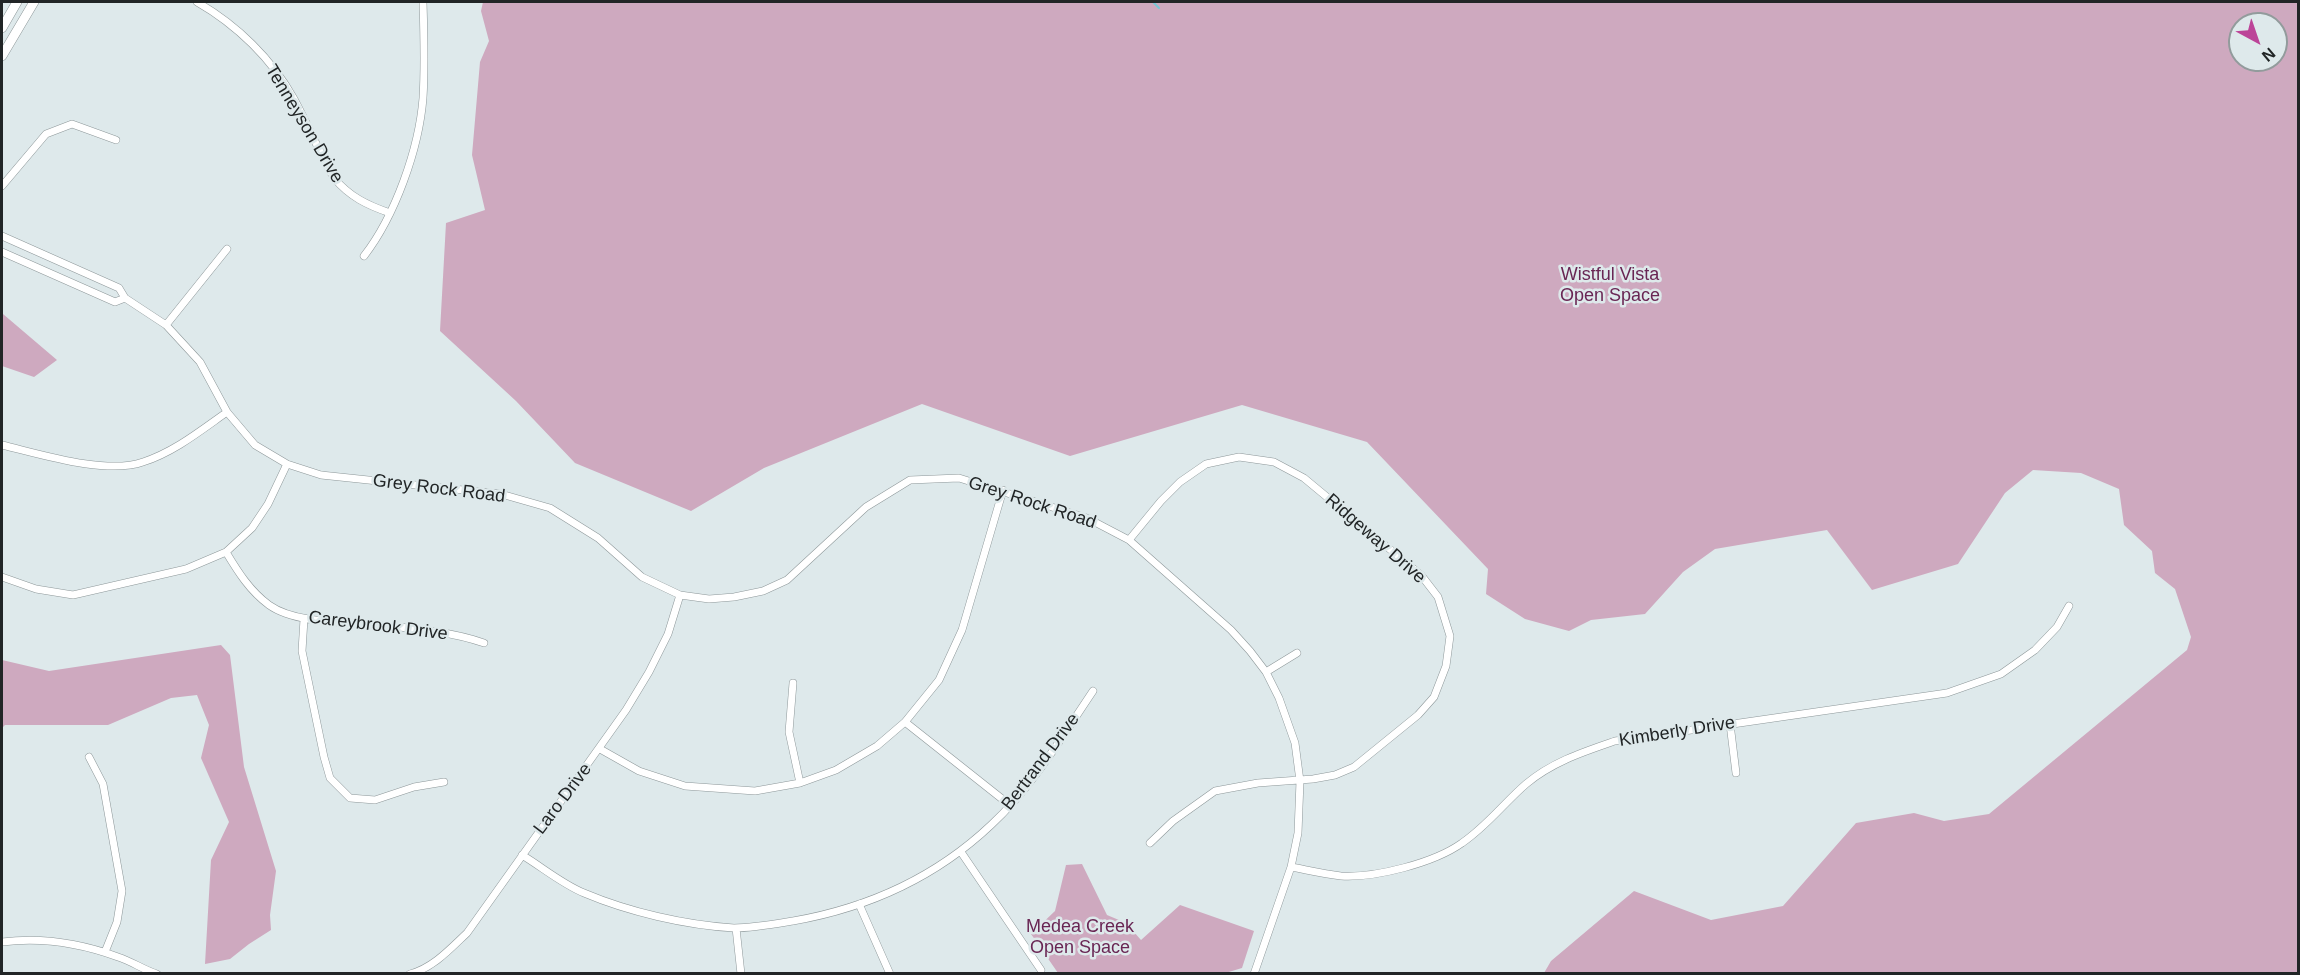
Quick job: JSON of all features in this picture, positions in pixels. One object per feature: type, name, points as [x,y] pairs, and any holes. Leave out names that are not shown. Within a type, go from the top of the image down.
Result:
[{"type":"main road","points":[[2,28],[17,2]]},
{"type":"main road","points":[[2,56],[34,2]]},
{"type":"street","name":"Tenneyson Drive","points":[[198,2],[248,39],[273,68],[293,97],[334,178],[343,189],[364,204],[390,213]]},
{"type":"street","points":[[364,256],[382,231],[410,161],[423,101],[425,55],[423,2]]},
{"type":"street","points":[[2,186],[46,134],[72,124],[116,140]]},
{"type":"street","name":"Grey Rock Road","points":[[2,236],[119,288],[125,298],[166,325],[200,362],[227,412],[255,445],[287,464],[321,475],[501,494],[550,508],[598,538],[642,577],[680,595],[709,599],[734,597],[763,591],[787,580],[866,507],[910,480],[959,478],[1003,490],[1088,518],[1129,540],[1231,630],[1266,672],[1288,721],[1295,743],[1300,781],[1298,834],[1291,867],[1254,974]]},
{"type":"street","points":[[166,325],[227,249]]},
{"type":"street","name":"Grey Rock Road","points":[[2,252],[115,302],[125,298]]},
{"type":"street","points":[[2,445],[103,466],[142,463],[180,445],[227,412]]},
{"type":"street","name":"Ridgeway Drive","points":[[1129,540],[1173,488],[1206,464],[1239,457],[1274,462],[1304,478],[1421,575],[1438,597],[1450,636],[1446,666],[1434,698],[1411,721],[1354,767],[1335,775],[1300,781],[1258,783],[1215,791],[1189,808],[1150,843]]},
{"type":"street","points":[[2,577],[36,589],[73,595],[186,569],[226,552],[252,528],[268,504],[287,464]]},
{"type":"street","points":[[600,749],[639,771],[685,786],[755,791],[800,783],[836,770],[877,746],[905,722],[939,680],[963,630],[1003,490]]},
{"type":"street","name":"Careybrook Drive","points":[[226,552],[243,581],[270,606],[304,619],[381,625],[463,636],[484,643]]},
{"type":"street","name":"Laro Drive","points":[[410,974],[421,972],[444,955],[467,933],[600,749],[649,672],[668,634],[680,595]]},
{"type":"street","name":"Kimberly Drive","points":[[1291,867],[1341,876],[1385,872],[1418,864],[1460,845],[1486,825],[1527,783],[1539,774],[1571,756],[1615,741],[1947,693],[2001,674],[2035,650],[2057,627],[2069,606]]},
{"type":"street","points":[[304,619],[303,660],[330,778],[350,798],[375,800],[414,787],[444,782]]},
{"type":"street","points":[[1266,672],[1297,653]]},
{"type":"street","points":[[793,683],[789,732],[800,783]]},
{"type":"street","name":"Bertrand Drive","points":[[522,855],[582,892],[662,918],[736,928],[778,924],[827,915],[908,884],[961,852],[1011,806],[1035,776],[1093,691]]},
{"type":"street","points":[[905,722],[1011,806]]},
{"type":"street","points":[[1730,724],[1736,773]]},
{"type":"street","points":[[89,757],[104,784],[122,891],[117,922],[105,952]]},
{"type":"street","points":[[961,852],[1041,970]]},
{"type":"street","points":[[859,904],[890,974]]},
{"type":"street","points":[[736,928],[741,974]]},
{"type":"street","points":[[2,942],[46,940],[81,945],[105,952],[157,974]]},
{"type":"green space","name":"Wistful Vista Open Space","points":[[483,2],[2298,2],[2298,973],[1544,973],[1551,961],[1634,891],[1711,920],[1783,906],[1856,823],[1914,813],[1944,821],[1989,814],[2187,650],[2191,637],[2175,589],[2155,573],[2152,551],[2124,525],[2119,489],[2081,473],[2033,470],[2005,493],[1958,564],[1872,590],[1827,530],[1715,549],[1683,572],[1645,614],[1591,620],[1569,631],[1525,619],[1486,594],[1488,569],[1367,442],[1242,405],[1070,456],[922,404],[764,468],[691,511],[575,463],[516,401],[440,331],[446,223],[485,210],[472,155],[480,62],[489,41],[481,11]]},
{"type":"green space","points":[[2,314],[57,360],[34,377],[2,366]]},
{"type":"green space","points":[[221,645],[230,655],[244,767],[276,871],[270,915],[271,930],[230,959],[205,964],[211,860],[229,822],[201,758],[209,725],[197,695],[171,698],[108,725],[5,725],[2,728],[2,660],[49,671]]},
{"type":"green space","name":"Medea Creek Open Space","points":[[1082,864],[1107,915],[1126,923],[1141,940],[1180,905],[1254,931],[1242,968],[1222,974],[1058,973],[1031,934],[1055,911],[1066,865]]},
{"type":"waterway","points":[[1153,2],[1159,8]]}]
